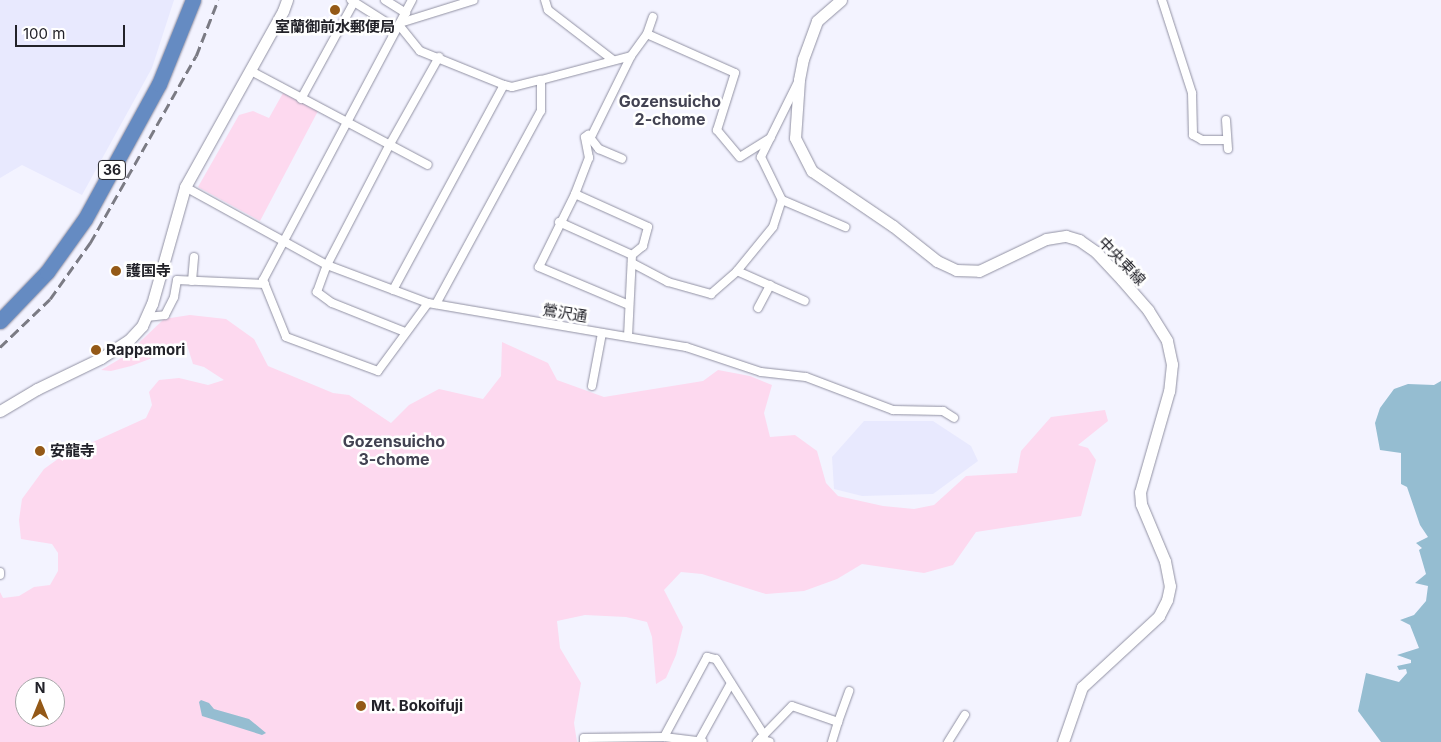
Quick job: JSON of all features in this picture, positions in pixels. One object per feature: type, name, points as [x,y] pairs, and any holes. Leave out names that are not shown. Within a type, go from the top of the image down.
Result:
[{"type":"highway","points":[[177,46],[200,0]]},
{"type":"highway","name":"36","points":[[0,320],[47,272],[80,226],[141,120],[177,46],[185,2]]},
{"type":"highway","name":"36","points":[[0,308],[37,270],[78,211],[158,68],[185,2]]},
{"type":"main road","points":[[0,411],[37,389],[108,354],[129,340],[147,317],[185,187],[251,71],[287,0]]},
{"type":"main road","name":"中央東線","points":[[841,0],[822,14],[817,21],[803,59],[799,80],[795,138],[812,171],[893,226],[937,261],[956,270],[979,271],[1046,239],[1073,238],[1089,246],[1122,280],[1148,310],[1167,340],[1172,364],[1169,392],[1140,492],[1141,504],[1165,561],[1170,586],[1167,600],[1158,616],[1082,688],[1063,742]]},
{"type":"street","points":[[385,0],[406,13]]},
{"type":"street","points":[[412,0],[347,124],[282,241],[263,280],[286,337],[378,371],[406,332],[432,304],[541,111],[541,80]]},
{"type":"street","points":[[399,26],[474,0]]},
{"type":"street","points":[[545,0],[548,10],[613,60]]},
{"type":"street","points":[[1162,0],[1192,93],[1194,135],[1202,140],[1226,140]]},
{"type":"street","points":[[301,98],[352,1],[399,26],[420,51],[512,87],[631,56]]},
{"type":"street","points":[[591,137],[631,56],[647,34],[653,17]]},
{"type":"street","points":[[647,34],[735,73],[717,130],[740,157],[771,138]]},
{"type":"street","points":[[406,332],[332,303],[317,292],[327,265],[390,144],[439,57]]},
{"type":"street","points":[[251,71],[347,124],[390,144],[428,165]]},
{"type":"street","points":[[799,80],[761,157],[782,200],[845,227]]},
{"type":"street","points":[[393,290],[504,85]]},
{"type":"street","points":[[1226,120],[1228,150]]},
{"type":"street","points":[[591,137],[585,137],[589,158],[539,267],[629,305]]},
{"type":"street","points":[[591,137],[598,149],[622,158]]},
{"type":"street","name":"鶯沢通","points":[[185,187],[327,265],[432,304],[701,350],[760,372],[806,377],[893,410],[943,411],[954,418]]},
{"type":"street","points":[[574,194],[648,228],[642,246],[632,255],[628,337]]},
{"type":"street","points":[[632,263],[668,282],[710,294],[737,271],[773,227],[782,200]]},
{"type":"street","points":[[559,222],[632,255]]},
{"type":"street","points":[[192,281],[194,257]]},
{"type":"street","points":[[737,271],[805,301]]},
{"type":"street","points":[[147,317],[165,315],[174,298],[177,280],[265,284]]},
{"type":"street","points":[[758,308],[770,285]]},
{"type":"street","points":[[592,386],[602,333]]},
{"type":"street","points":[[664,737],[707,657],[716,659],[731,683],[760,739],[770,742]]},
{"type":"street","points":[[584,742],[584,738],[664,737],[701,741],[731,683]]},
{"type":"street","points":[[832,742],[849,691]]},
{"type":"street","points":[[760,739],[792,706],[838,722]]},
{"type":"street","points":[[948,742],[965,715]]},
{"type":"shaded area","points":[[0,0],[174,0],[152,68],[82,195],[22,165],[0,178]]},
{"type":"shaded area","points":[[283,93],[318,111],[260,221],[198,187],[239,115],[253,111],[269,118]]},
{"type":"shaded area","points":[[190,315],[226,319],[254,339],[268,366],[333,393],[349,395],[391,423],[409,405],[439,389],[483,399],[501,376],[502,342],[548,363],[557,380],[604,397],[703,381],[718,370],[750,376],[772,385],[764,413],[770,437],[795,435],[817,451],[826,483],[838,496],[883,506],[914,509],[934,505],[966,476],[1017,473],[1021,451],[1051,417],[1105,410],[1108,421],[1078,445],[1088,448],[1096,460],[1081,516],[976,532],[953,565],[924,573],[862,564],[837,579],[804,591],[766,594],[702,574],[681,572],[664,590],[683,627],[676,655],[666,678],[656,684],[652,637],[647,622],[626,617],[585,615],[557,621],[560,648],[581,683],[574,723],[577,742],[0,742],[0,592],[3,598],[19,596],[34,587],[50,585],[58,571],[58,553],[52,544],[21,539],[19,520],[22,499],[44,469],[62,456],[146,418],[152,405],[149,392],[159,380],[179,378],[208,385],[224,380],[204,367],[193,364],[187,345],[131,366],[111,371],[101,370],[125,356],[164,319]]},
{"type":"shaded area","points":[[1441,381],[1441,742],[1381,742],[1358,711],[1366,673],[1399,682],[1407,673],[1406,669],[1399,670],[1397,666],[1411,663],[1411,660],[1397,655],[1419,648],[1410,625],[1400,620],[1414,615],[1426,601],[1428,586],[1415,583],[1426,574],[1419,550],[1422,548],[1416,543],[1428,537],[1420,525],[1407,487],[1401,484],[1401,453],[1380,450],[1375,423],[1380,408],[1394,389],[1408,384],[1434,385]]},
{"type":"shaded area","points":[[864,421],[933,421],[971,446],[978,461],[933,494],[862,496],[834,489],[832,457]]},
{"type":"shaded area","points":[[201,700],[209,703],[214,709],[249,719],[266,733],[262,735],[202,716],[199,702]]},
{"type":"railway","points":[[0,347],[50,299],[90,243],[196,56],[218,0]]},
{"type":"place","name":"室蘭御前水郵便局","points":[[335,10]]},
{"type":"place","name":"護国寺","points":[[116,271]]},
{"type":"place","name":"Rappamori","points":[[96,350]]},
{"type":"place","name":"安龍寺","points":[[40,451]]},
{"type":"place","name":"Mt. Bokoifuji","points":[[361,706]]},
{"type":"district","name":"Gozensuicho 2-chome","points":[[670,110]]},
{"type":"district","name":"Gozensuicho 3-chome","points":[[394,450]]}]
